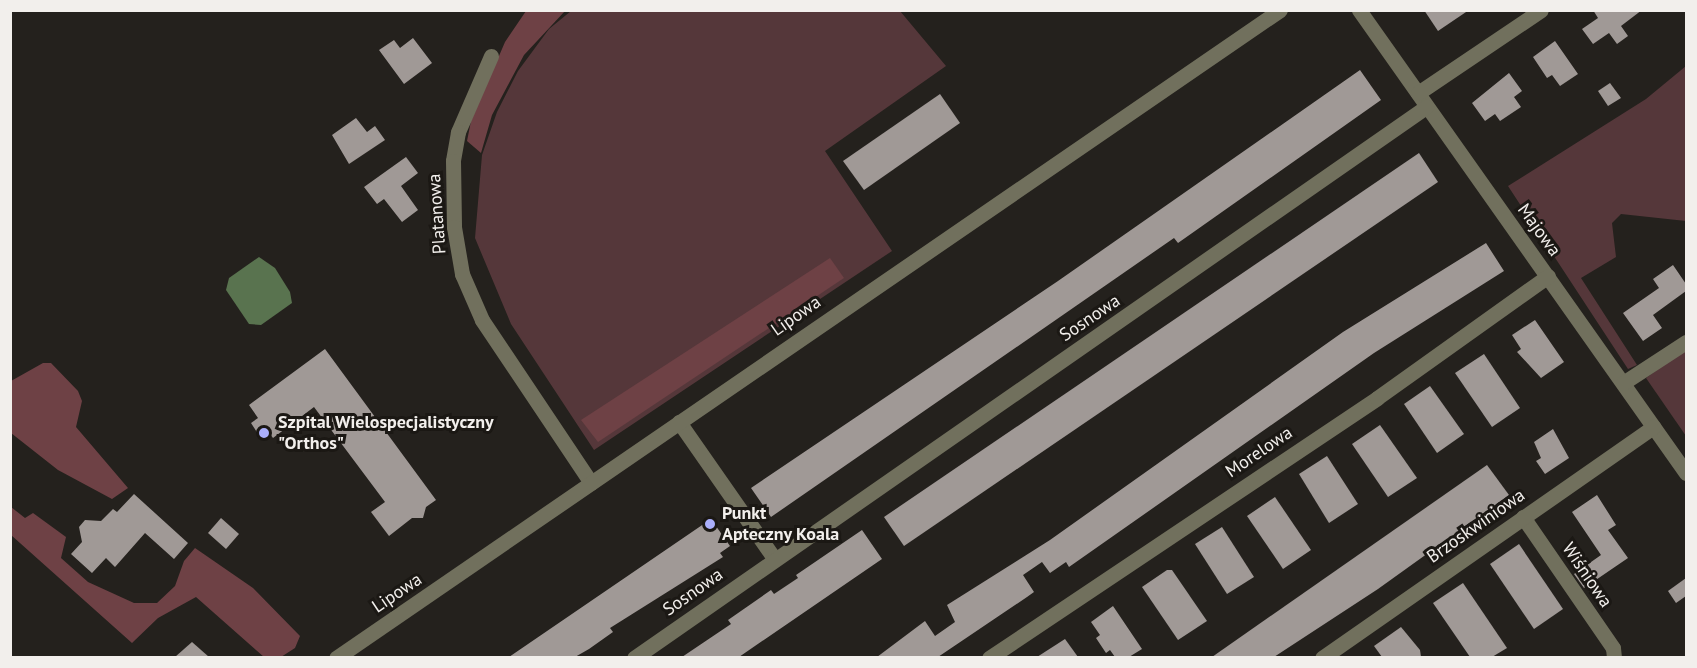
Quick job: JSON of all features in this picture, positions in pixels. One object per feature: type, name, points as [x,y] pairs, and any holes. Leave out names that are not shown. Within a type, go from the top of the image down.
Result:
[{"type":"street","name":"Lipowa","points":[[336,657],[1280,10]]},
{"type":"street","name":"Majowa","points":[[1359,10],[1686,473]]},
{"type":"street","name":"Sosnowa","points":[[634,657],[1422,100],[1540,10]]},
{"type":"street","name":"Platanowa","points":[[491,56],[458,132],[453,162],[454,227],[462,274],[482,320],[591,483]]},
{"type":"street","name":"Morelowa","points":[[990,657],[1377,398],[1548,276]]},
{"type":"street","points":[[1623,383],[1686,342]]},
{"type":"street","points":[[679,422],[774,558]]},
{"type":"street","name":"Brzoskwiniowa","points":[[1322,657],[1653,427]]},
{"type":"street","name":"Wiśniowa","points":[[1523,517],[1607,639],[1614,657]]},
{"type":"shaded area","points":[[526,11],[565,11],[524,55],[492,115],[481,153],[467,141],[471,121],[505,42]]},
{"type":"shaded area","points":[[571,11],[900,11],[946,66],[825,151],[892,251],[594,450],[511,324],[475,238],[482,155],[497,112],[518,71],[549,29]]},
{"type":"shaded area","points":[[1686,66],[1686,221],[1621,214],[1612,223],[1616,257],[1581,278],[1637,365],[1628,369],[1508,186],[1646,99]]},
{"type":"shaded area","points":[[259,257],[275,268],[290,292],[292,303],[261,325],[249,324],[226,290],[229,278]]},
{"type":"shaded area","points":[[830,258],[844,278],[598,442],[581,420]]},
{"type":"shaded area","points":[[1686,349],[1686,436],[1646,378]]},
{"type":"shaded area","points":[[43,363],[51,363],[78,391],[82,401],[76,427],[128,488],[112,499],[58,470],[11,433],[11,381]]},
{"type":"shaded area","points":[[11,507],[25,518],[33,513],[66,537],[61,558],[88,582],[134,603],[157,603],[175,586],[184,561],[195,548],[253,588],[300,636],[295,648],[281,657],[264,657],[196,597],[158,618],[132,643],[11,535]]},
{"type":"building","points":[[1424,10],[1469,10],[1438,31]]},
{"type":"building","points":[[1593,10],[1642,10],[1621,26],[1628,36],[1617,44],[1609,33],[1593,44],[1582,29],[1598,18]]},
{"type":"building","points":[[413,38],[432,63],[404,84],[379,50],[394,40],[400,48]]},
{"type":"building","points":[[1555,41],[1578,74],[1560,86],[1552,75],[1547,78],[1533,57]]},
{"type":"building","points":[[1360,70],[1381,100],[1178,243],[1174,238],[771,517],[751,488],[1058,281]]},
{"type":"building","points":[[1509,73],[1522,91],[1514,97],[1521,107],[1500,121],[1495,114],[1485,121],[1472,103]]},
{"type":"building","points":[[1610,83],[1621,98],[1608,106],[1598,91]]},
{"type":"building","points":[[940,94],[960,123],[864,190],[843,161]]},
{"type":"building","points":[[356,118],[367,132],[375,126],[385,140],[349,164],[332,135]]},
{"type":"building","points":[[1419,153],[1438,182],[904,546],[884,517]]},
{"type":"building","points":[[406,157],[418,173],[401,186],[418,210],[402,222],[384,199],[377,204],[364,187]]},
{"type":"building","points":[[1486,243],[1504,271],[1374,353],[1069,567],[1066,562],[1050,573],[1042,562],[1023,575],[1034,592],[1027,597],[938,657],[877,657],[925,621],[935,636],[955,622],[947,605],[1050,540],[1343,332]]},
{"type":"building","points":[[1673,265],[1686,284],[1686,291],[1653,315],[1662,328],[1643,341],[1623,313],[1659,288],[1653,279]]},
{"type":"building","points":[[1535,320],[1564,362],[1541,378],[1517,352],[1521,349],[1512,335]]},
{"type":"building","points":[[325,349],[436,500],[426,507],[423,518],[412,518],[389,536],[371,512],[385,502],[314,407],[273,438],[270,434],[262,440],[251,423],[258,418],[249,405]]},
{"type":"building","points":[[1484,354],[1520,408],[1492,427],[1455,373]]},
{"type":"building","points":[[1430,386],[1464,434],[1437,453],[1404,404]]},
{"type":"building","points":[[1380,425],[1417,478],[1388,497],[1352,444]]},
{"type":"building","points":[[1553,429],[1569,458],[1545,474],[1536,461],[1541,458],[1534,442]]},
{"type":"building","points":[[1327,456],[1358,504],[1329,523],[1299,474]]},
{"type":"building","points":[[1487,465],[1509,495],[1378,589],[1274,657],[1212,657]]},
{"type":"building","points":[[134,494],[188,543],[174,559],[145,533],[115,567],[106,558],[92,573],[71,554],[82,542],[79,527],[85,520],[101,521],[113,509],[117,512]]},
{"type":"building","points":[[1597,495],[1616,525],[1608,530],[1628,558],[1584,588],[1574,574],[1601,555],[1572,512]]},
{"type":"building","points":[[1275,497],[1311,550],[1283,569],[1247,516]]},
{"type":"building","points":[[221,518],[239,534],[226,549],[208,533]]},
{"type":"building","points":[[711,519],[730,546],[720,553],[723,557],[610,628],[613,632],[589,649],[575,657],[509,657]]},
{"type":"building","points":[[1222,527],[1254,577],[1227,594],[1195,544]]},
{"type":"building","points":[[862,530],[882,559],[739,657],[682,657],[731,624],[728,620],[771,590],[774,594],[798,578],[796,575]]},
{"type":"building","points":[[1519,544],[1563,609],[1534,629],[1490,564]]},
{"type":"building","points":[[1167,570],[1172,570],[1207,621],[1178,640],[1142,587]]},
{"type":"building","points":[[1686,578],[1686,596],[1676,603],[1668,591]]},
{"type":"building","points":[[1463,583],[1507,648],[1492,657],[1470,657],[1433,603]]},
{"type":"building","points":[[1113,606],[1142,649],[1129,657],[1115,657],[1110,650],[1106,653],[1096,638],[1100,635],[1091,622]]},
{"type":"building","points":[[1401,627],[1420,650],[1421,657],[1382,657],[1374,646]]},
{"type":"building","points":[[1065,639],[1078,657],[1037,657]]},
{"type":"building","points":[[192,642],[209,657],[175,657]]},
{"type":"place","name":"Szpital Wielospecjalistyczny \"Orthos\"","points":[[264,433]]},
{"type":"place","name":"Punkt Apteczny Koala","points":[[710,524]]}]
